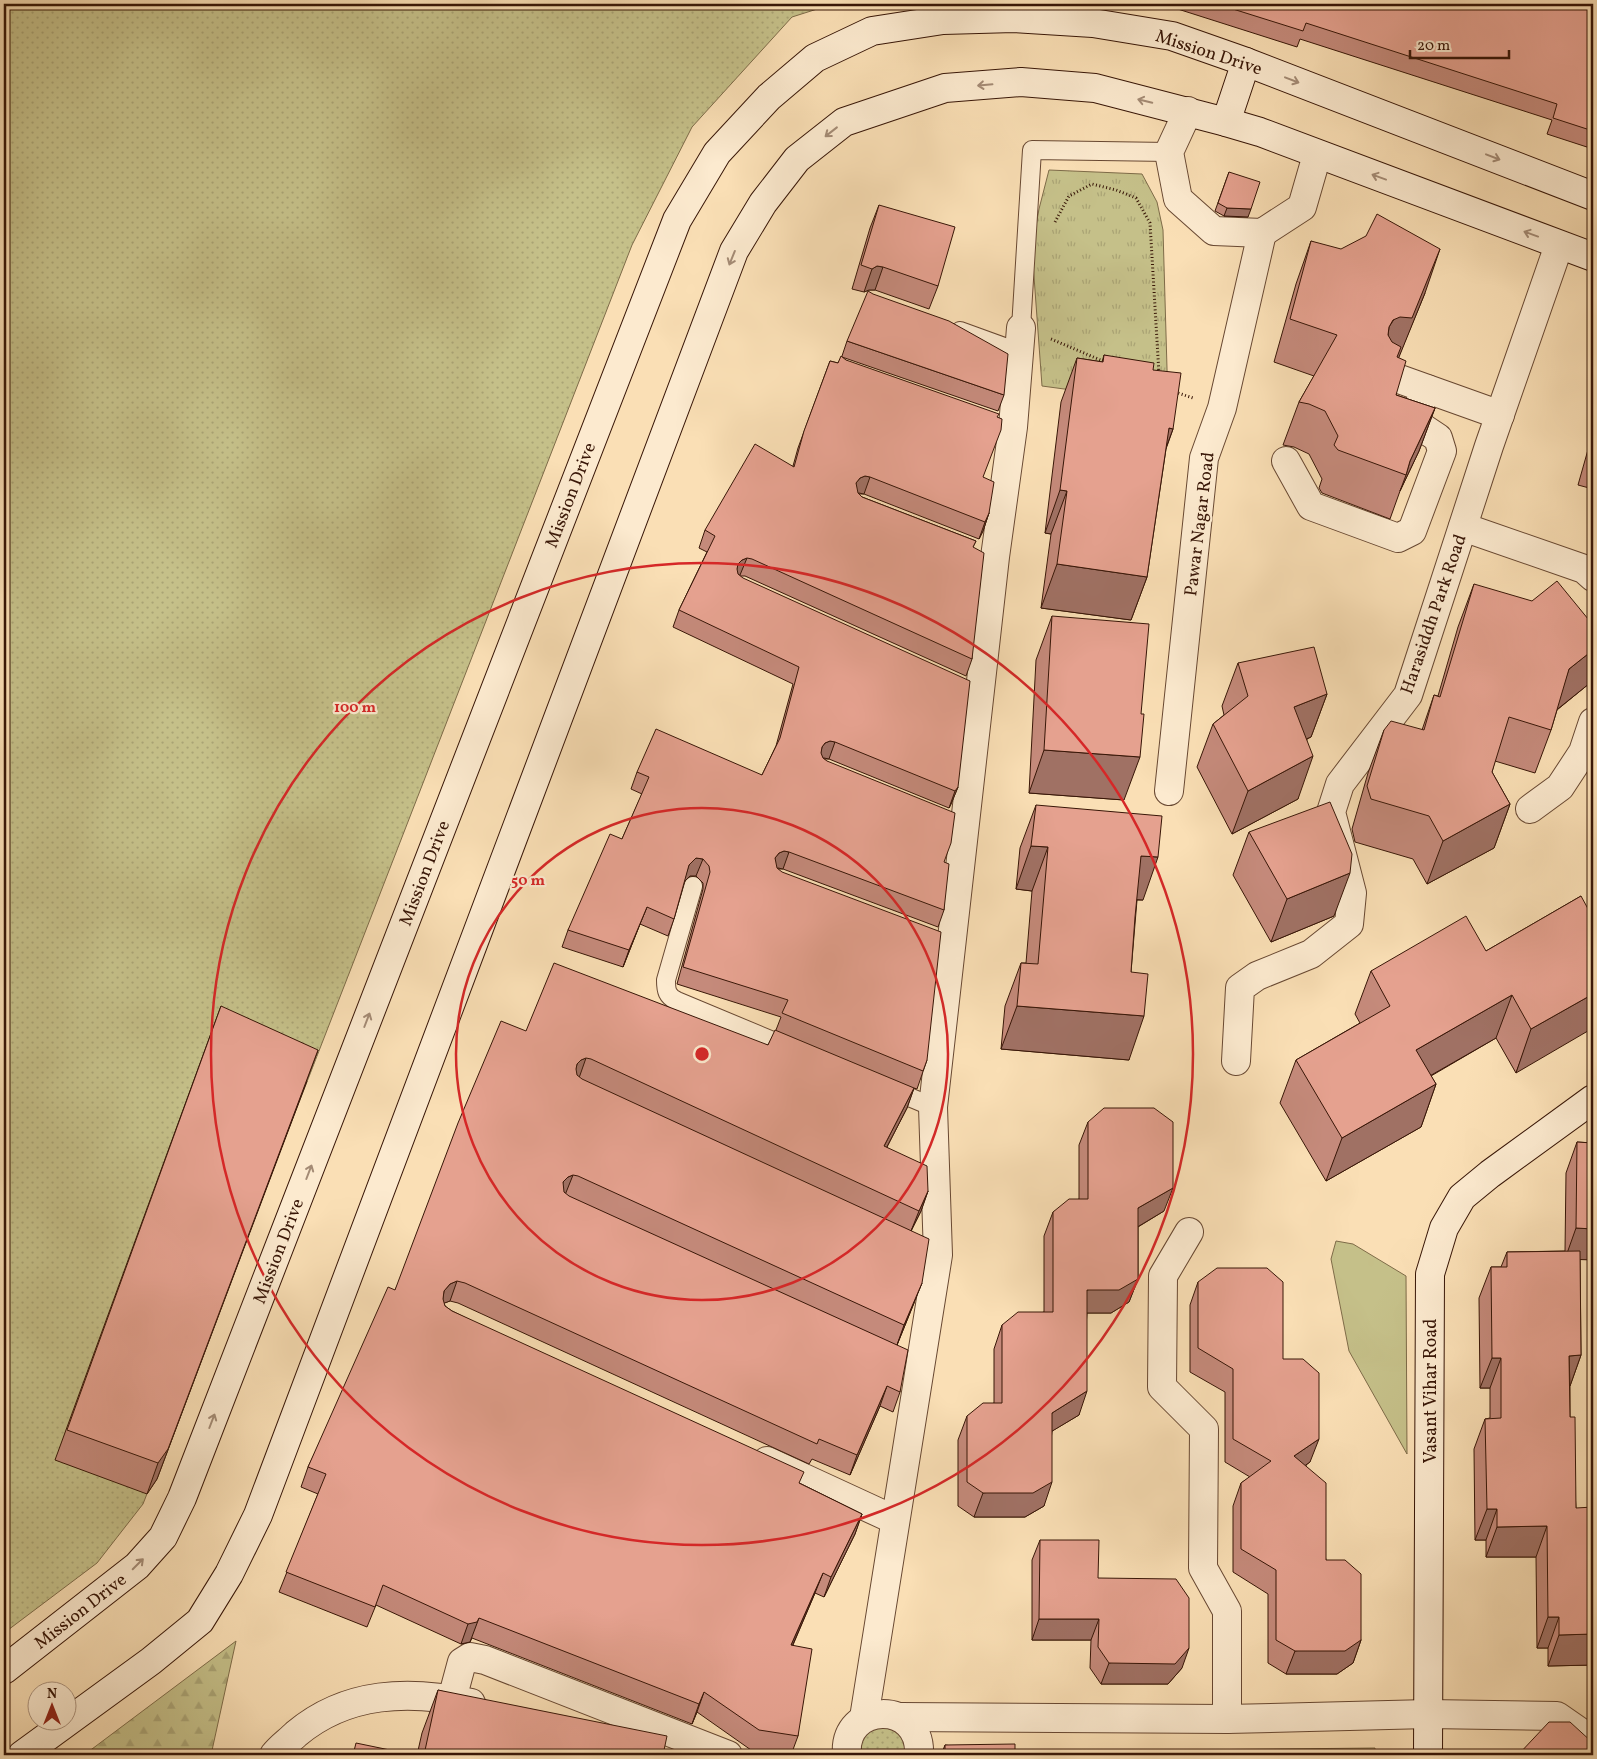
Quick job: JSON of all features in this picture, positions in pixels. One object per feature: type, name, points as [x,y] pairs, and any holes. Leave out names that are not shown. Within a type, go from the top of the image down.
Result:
[{"type":"street","name":"Mission Drive","points":[[4,1670],[137,1566],[163,1537],[182,1498],[676,220],[717,153],[769,97],[815,58],[872,31],[944,20],[1014,18],[1093,23],[1172,36],[1246,62],[1593,196]]},
{"type":"street","points":[[1226,122],[1246,62]]},
{"type":"street","points":[[22,1755],[152,1661],[200,1620],[229,1574],[258,1514],[734,251],[763,204],[797,159],[844,122],[945,88],[1022,82],[1086,87],[1188,111],[1260,132],[1593,257]]},
{"type":"street","points":[[1188,111],[1169,152],[1178,199],[1214,231],[1262,233],[1302,207],[1317,154]]},
{"type":"street","name":"Pawar Nagar Road","points":[[1169,790],[1204,458],[1222,408],[1262,233]]},
{"type":"street","name":"Harasiddh Park Road","points":[[1236,1061],[1240,988],[1257,976],[1311,954],[1349,924],[1352,893],[1331,812],[1340,784],[1408,695],[1500,415],[1560,245]]},
{"type":"street","points":[[864,1718],[896,1520],[911,1363],[929,1251],[933,1107],[943,940],[986,554],[1004,424],[1020,340]]},
{"type":"street","points":[[1388,375],[1500,415]]},
{"type":"street","points":[[1286,461],[1311,506],[1398,538],[1412,531],[1442,451],[1438,438],[1418,424],[1415,413],[1427,389]]},
{"type":"street","points":[[1463,527],[1584,569],[1593,577]]},
{"type":"street","points":[[1530,809],[1560,787],[1583,752],[1593,722]]},
{"type":"street","name":"Vasant Vihar Road","points":[[1428,1755],[1430,1274],[1444,1228],[1462,1197],[1490,1174],[1593,1099]]},
{"type":"street","points":[[1189,1232],[1164,1276],[1162,1387],[1204,1429],[1203,1568],[1228,1611],[1227,1720]]},
{"type":"street","points":[[741,1450],[896,1520]]},
{"type":"street","points":[[452,1699],[462,1662],[470,1657],[485,1660],[728,1755]]},
{"type":"street","points":[[274,1755],[277,1750],[307,1725],[340,1707],[378,1697],[411,1695],[452,1699],[496,1710]]},
{"type":"street","points":[[846,1755],[848,1737],[855,1726],[864,1718],[875,1714],[888,1714],[900,1717],[1227,1720],[1428,1714],[1557,1716],[1593,1741]]},
{"type":"street","points":[[900,1717],[909,1724],[916,1734],[920,1746],[919,1755]]},
{"type":"lane","points":[[945,326],[1020,340],[1032,150],[1169,152]]},
{"type":"lane","points":[[692,886],[666,980],[667,993],[670,998],[805,1054]]},
{"type":"lane","points":[[878,1085],[933,1107]]},
{"type":"path","points":[[1054,228],[1056,219],[1070,196],[1092,184],[1116,190],[1136,198],[1150,223],[1159,377]]},
{"type":"path","points":[[1051,330],[1051,339]]},
{"type":"path","points":[[1020,340],[1038,331],[1051,339],[1105,363]]},
{"type":"path","points":[[1172,391],[1222,408]]},
{"type":"green space","points":[[4,4],[833,4],[792,17],[692,127],[632,245],[143,1504],[97,1563],[4,1633]]},
{"type":"green space","points":[[1049,170],[1142,174],[1157,202],[1163,230],[1168,403],[1042,386],[1032,249],[1039,209]]},
{"type":"green space","points":[[1336,1241],[1353,1244],[1406,1276],[1407,1454],[1349,1351],[1331,1259]]},
{"type":"green space","points":[[236,1641],[211,1755],[84,1755]]},
{"type":"green space","points":[[877,1727],[890,1729],[899,1734],[904,1742],[907,1755],[858,1755],[862,1736]]},
{"type":"green space","points":[[1375,1748],[1375,1755],[1182,1755],[1182,1750]]},
{"type":"building","points":[[1217,4],[1593,4],[1593,131],[1553,118],[1557,104],[1306,23],[1303,31]]},
{"type":"building","points":[[1229,172],[1260,182],[1251,209],[1227,208],[1218,203]]},
{"type":"building","points":[[879,205],[955,227],[938,286],[883,267],[877,266],[872,269],[861,265]]},
{"type":"building","points":[[1377,214],[1440,249],[1412,318],[1400,317],[1393,320],[1389,327],[1388,335],[1392,342],[1401,347],[1397,357],[1406,361],[1396,395],[1435,408],[1410,461],[1406,475],[1338,450],[1334,445],[1338,436],[1325,411],[1299,402],[1337,335],[1290,319],[1311,241],[1341,249],[1366,236]]},
{"type":"building","points":[[868,291],[949,321],[1008,354],[1004,395],[847,341]]},
{"type":"building","points":[[1104,355],[1154,363],[1153,370],[1181,373],[1173,429],[1169,428],[1147,577],[1057,564],[1067,491],[1060,490],[1077,358],[1103,362]]},
{"type":"building","points":[[841,356],[846,360],[999,414],[997,417],[1002,419],[1001,430],[983,477],[994,482],[989,513],[985,522],[870,477],[860,478],[856,483],[858,493],[862,497],[976,541],[973,547],[984,553],[972,659],[752,559],[742,560],[738,564],[737,569],[738,574],[743,578],[970,681],[958,787],[955,791],[835,742],[825,743],[821,753],[827,761],[955,813],[951,843],[944,862],[949,864],[944,910],[789,852],[779,853],[775,858],[777,868],[782,872],[941,932],[927,1060],[923,1071],[782,1013],[788,1000],[683,967],[710,872],[709,866],[703,859],[696,858],[689,865],[674,919],[647,907],[629,950],[568,930],[610,834],[622,839],[649,777],[637,772],[656,729],[762,775],[780,738],[799,667],[679,610],[715,536],[705,530],[755,444],[794,467],[804,431],[830,361],[838,363]]},
{"type":"building","points":[[1557,581],[1593,625],[1593,650],[1569,669],[1551,730],[1509,717],[1492,772],[1510,804],[1443,841],[1429,816],[1371,799],[1367,786],[1384,730],[1391,721],[1424,730],[1434,695],[1440,697],[1474,584],[1532,601]]},
{"type":"building","points":[[1052,616],[1149,624],[1141,714],[1144,714],[1140,757],[1044,750]]},
{"type":"building","points":[[1314,647],[1327,694],[1294,707],[1313,756],[1248,791],[1213,724],[1248,696],[1238,663]]},
{"type":"building","points":[[1330,802],[1352,854],[1350,873],[1287,899],[1249,832]]},
{"type":"building","points":[[1036,805],[1162,816],[1158,857],[1141,856],[1135,917],[1131,972],[1148,974],[1144,1016],[1017,1006],[1021,963],[1038,964],[1048,847],[1031,846]]},
{"type":"building","points":[[1581,896],[1593,918],[1593,994],[1531,1029],[1512,995],[1416,1050],[1436,1084],[1342,1138],[1296,1060],[1390,1006],[1371,971],[1466,916],[1486,951]]},
{"type":"building","points":[[554,963],[768,1045],[775,1030],[914,1088],[884,1146],[927,1166],[928,1191],[919,1211],[591,1059],[581,1060],[577,1064],[576,1069],[577,1075],[582,1079],[929,1239],[922,1283],[904,1325],[578,1176],[568,1177],[563,1182],[564,1192],[569,1196],[908,1350],[900,1392],[887,1386],[857,1455],[819,1439],[817,1444],[465,1283],[457,1281],[450,1284],[444,1291],[443,1299],[445,1306],[452,1311],[804,1472],[799,1483],[862,1514],[831,1577],[823,1573],[791,1645],[812,1649],[798,1736],[759,1730],[704,1692],[699,1704],[479,1618],[477,1622],[468,1624],[383,1585],[375,1607],[286,1572],[326,1474],[308,1467],[388,1287],[395,1290],[458,1123],[501,1021],[526,1031]]},
{"type":"building","points":[[221,1006],[318,1050],[168,1449],[158,1463],[67,1430]]},
{"type":"building","points":[[1104,1108],[1154,1108],[1173,1122],[1173,1188],[1138,1208],[1138,1279],[1119,1290],[1087,1290],[1087,1391],[1052,1413],[1052,1482],[1033,1493],[983,1493],[967,1482],[967,1416],[983,1403],[1002,1403],[1002,1325],[1018,1312],[1053,1312],[1053,1212],[1069,1199],[1088,1199],[1088,1122]]},
{"type":"building","points":[[1577,1142],[1593,1143],[1593,1229],[1576,1228]]},
{"type":"building","points":[[1580,1251],[1581,1355],[1569,1356],[1570,1417],[1575,1417],[1576,1508],[1593,1507],[1593,1634],[1559,1635],[1559,1617],[1548,1617],[1547,1526],[1497,1527],[1497,1509],[1487,1509],[1485,1419],[1501,1418],[1501,1358],[1492,1358],[1491,1267],[1507,1267],[1507,1252]]},
{"type":"building","points":[[1217,1268],[1267,1268],[1283,1282],[1283,1359],[1303,1359],[1319,1373],[1319,1439],[1294,1456],[1326,1483],[1326,1560],[1345,1560],[1361,1574],[1361,1640],[1345,1651],[1295,1651],[1276,1640],[1276,1570],[1241,1549],[1241,1483],[1271,1461],[1233,1439],[1233,1369],[1198,1348],[1198,1282]]},
{"type":"building","points":[[1040,1540],[1099,1540],[1098,1578],[1176,1579],[1189,1598],[1189,1648],[1175,1664],[1109,1663],[1098,1647],[1099,1619],[1039,1619]]},
{"type":"building","points":[[438,1690],[667,1736],[663,1755],[424,1755]]},
{"type":"building","points":[[1549,1722],[1570,1722],[1593,1743],[1593,1755],[1518,1755]]},
{"type":"building","points":[[356,1743],[414,1755],[353,1755]]},
{"type":"building","points":[[1015,1744],[1015,1755],[945,1755],[945,1745]]}]
